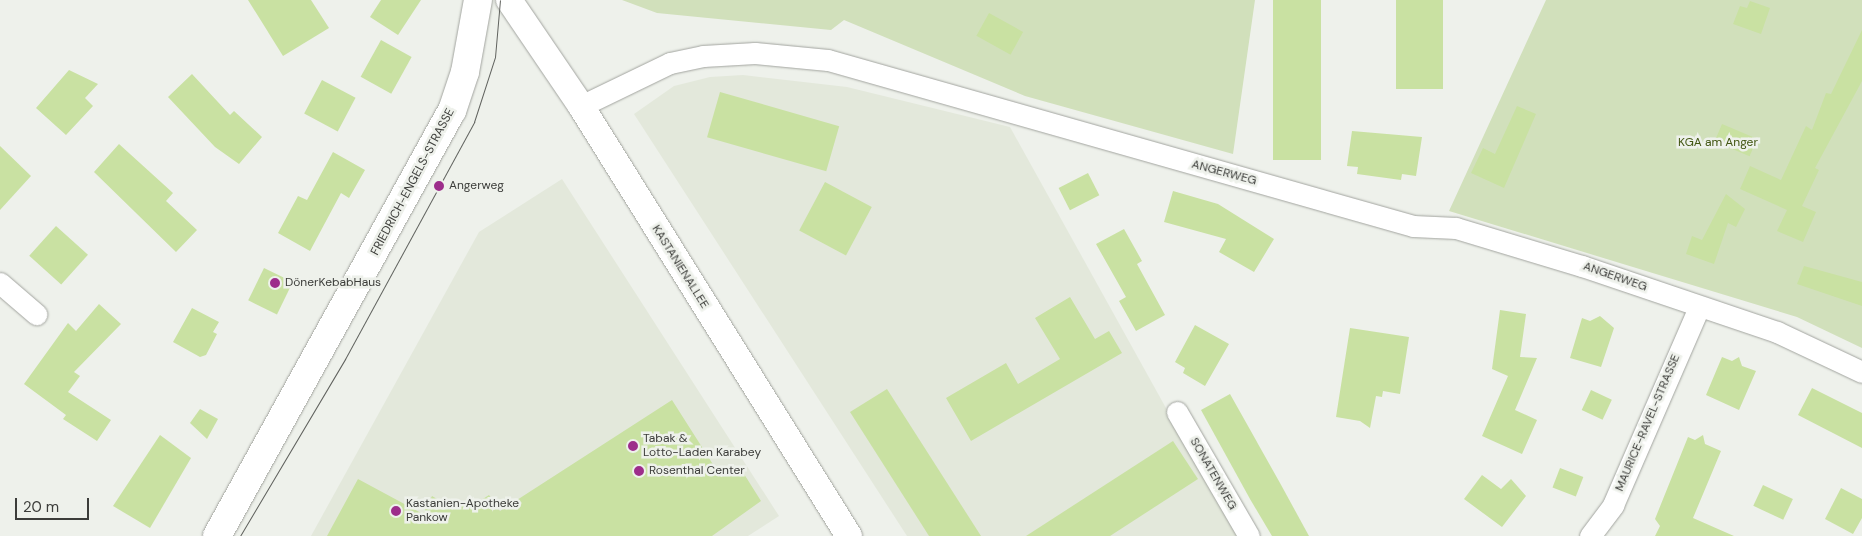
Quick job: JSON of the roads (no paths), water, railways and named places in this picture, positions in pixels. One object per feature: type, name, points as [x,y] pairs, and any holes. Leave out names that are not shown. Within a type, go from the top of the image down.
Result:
[{"type":"main road","name":"FRIEDRICH-ENGELS-STRASSE","points":[[217,536],[452,111],[469,55],[478,0]]},
{"type":"street","name":"KASTANIENALLEE","points":[[509,0],[581,106],[849,536]]},
{"type":"street","name":"ANGERWEG","points":[[581,106],[670,63],[704,56],[755,53],[828,60],[1413,226],[1456,228],[1582,266],[1777,332],[1862,372]]},
{"type":"street","points":[[0,283],[36,314]]},
{"type":"street","name":"MAURICE-RAVEL-STRASSE","points":[[1590,536],[1613,505],[1699,307]]},
{"type":"street","name":"SONATENWEG","points":[[1177,412],[1249,536]]},
{"type":"tram line","points":[[240,536],[345,359],[474,122],[495,57],[500,0]]},
{"type":"place","name":"Angerweg","points":[[439,186]]},
{"type":"place","name":"DönerKebabHaus","points":[[275,283]]},
{"type":"place","name":"Tabak & Lotto-Laden Karabey","points":[[633,446]]},
{"type":"place","name":"Rosenthal Center","points":[[639,471]]},
{"type":"place","name":"Kastanien-Apotheke Pankow","points":[[396,511]]},
{"type":"park label","name":"KGA am Anger","points":[[1718,143]]}]
